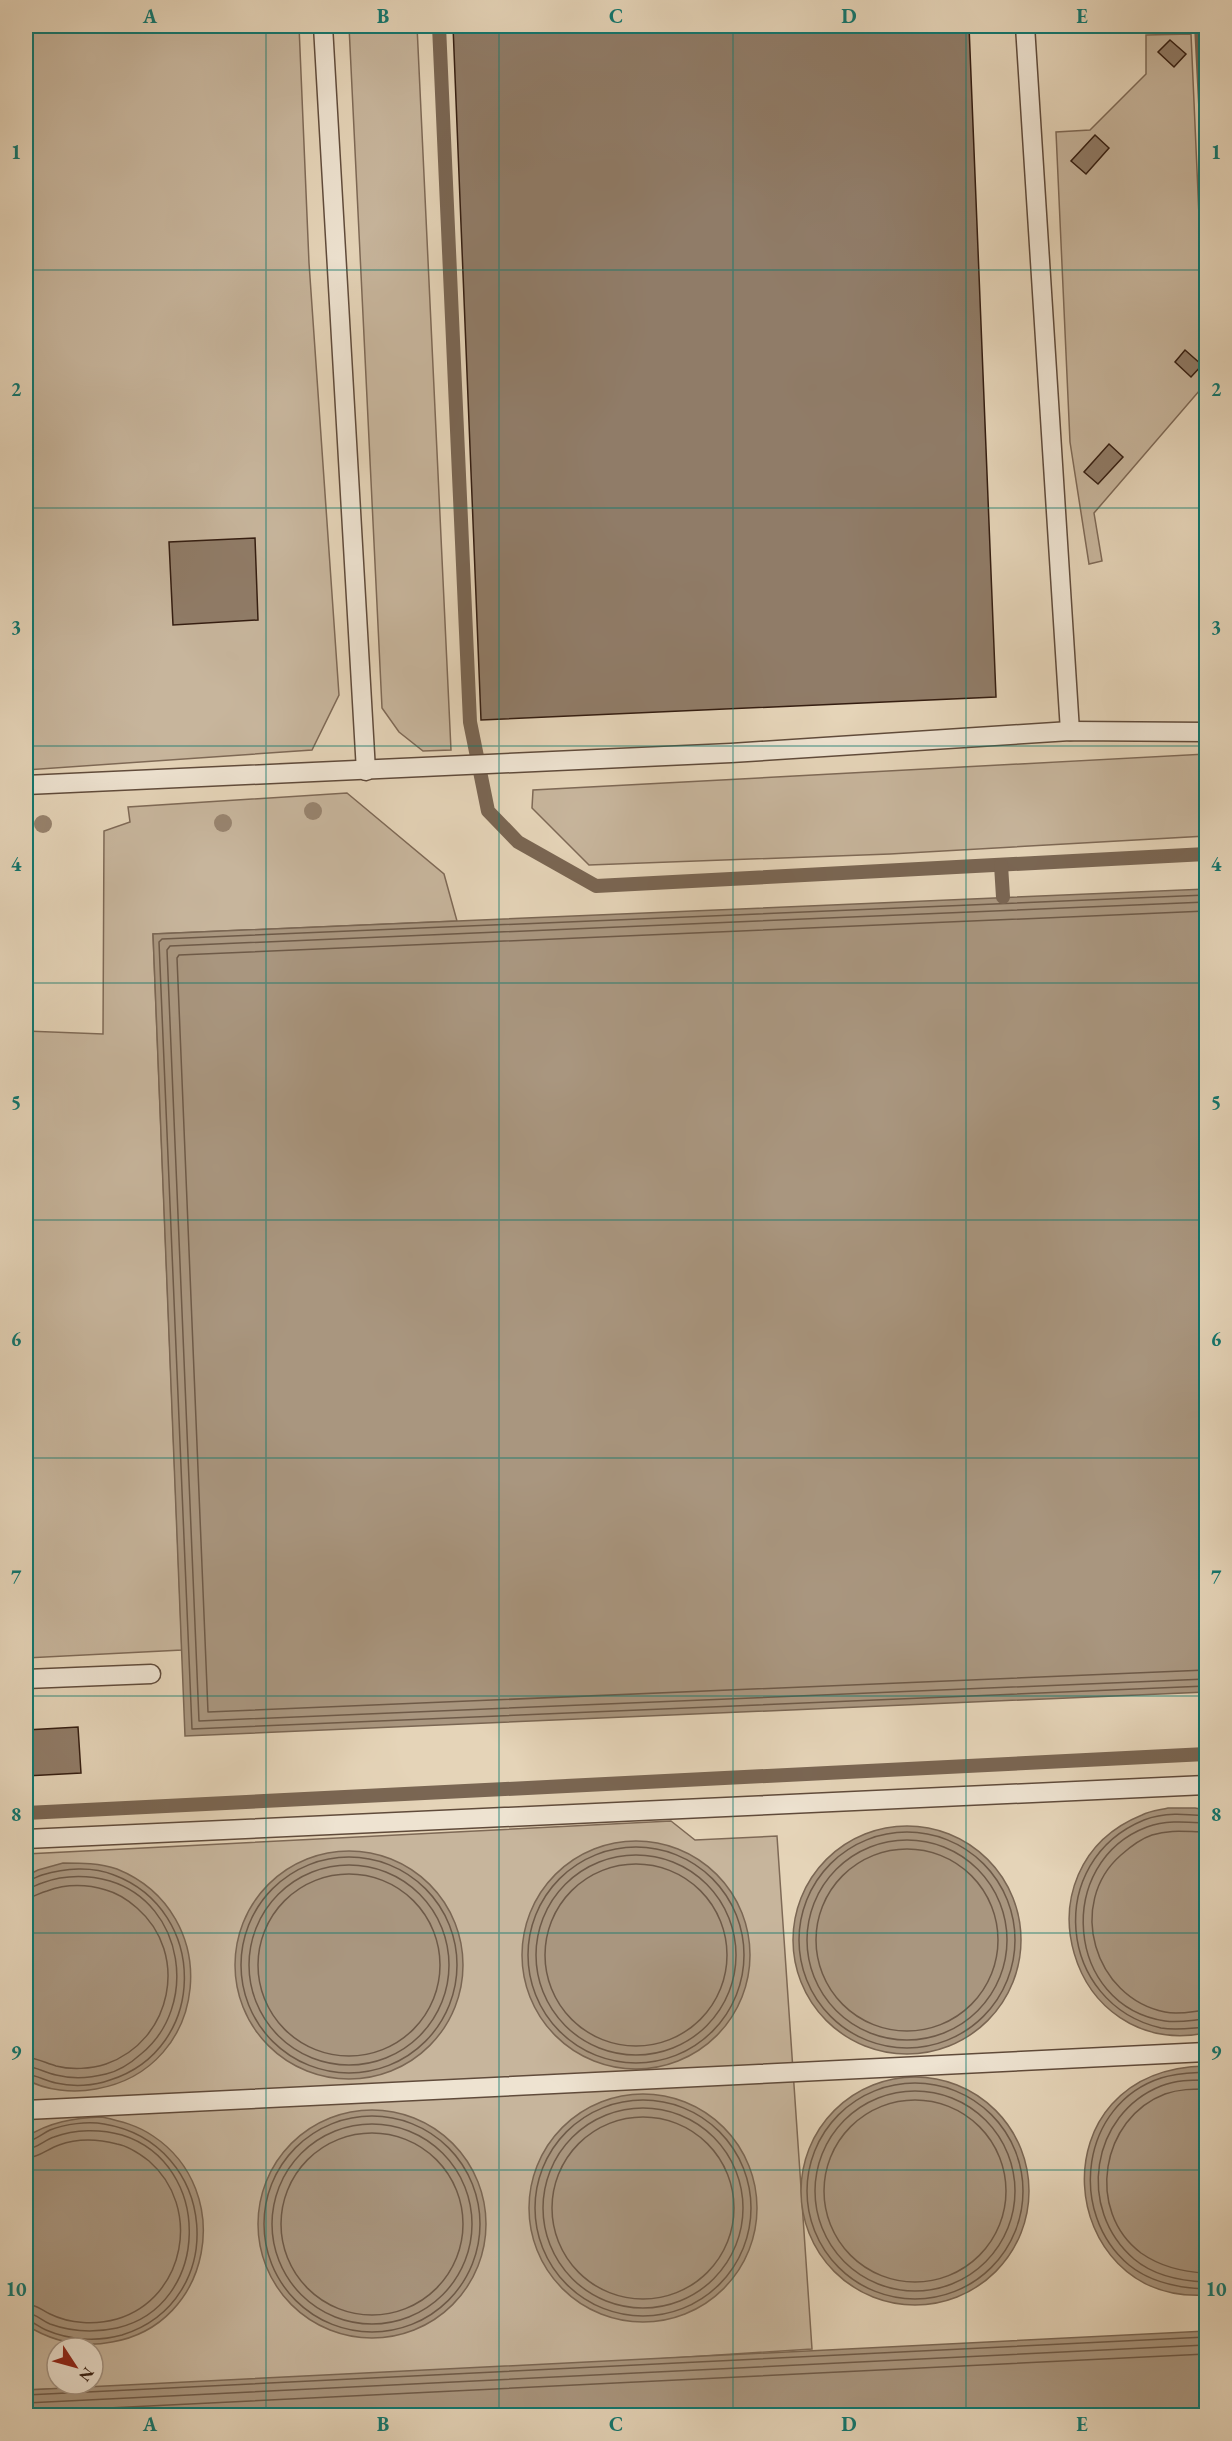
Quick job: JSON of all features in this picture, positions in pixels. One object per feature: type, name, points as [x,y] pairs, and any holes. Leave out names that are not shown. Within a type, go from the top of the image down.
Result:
[{"type":"lane","points":[[323,26],[366,771]]},
{"type":"lane","points":[[1025,26],[1070,731]]},
{"type":"lane","points":[[26,785],[731,753],[1070,731],[1206,732]]},
{"type":"lane","points":[[26,1679],[151,1674]]},
{"type":"lane","points":[[26,1839],[1206,1785]]},
{"type":"lane","points":[[26,2110],[1206,2052]]},
{"type":"shaded area","points":[[26,26],[299,26],[309,263],[339,695],[312,750],[26,770]]},
{"type":"shaded area","points":[[349,26],[417,26],[451,750],[423,751],[399,732],[382,708]]},
{"type":"shaded area","points":[[1191,34],[1204,329],[1206,329],[1206,383],[1094,513],[1102,561],[1089,564],[1070,442],[1056,132],[1090,130],[1146,74],[1146,35]]},
{"type":"shaded area","points":[[1206,754],[1206,836],[890,854],[589,865],[532,808],[533,790]]},
{"type":"shaded area","points":[[347,793],[444,874],[457,921],[153,934],[182,1650],[26,1658],[26,1031],[103,1034],[104,831],[130,822],[128,807]]},
{"type":"shaded area","points":[[671,1821],[695,1840],[777,1836],[812,2349],[425,2374],[105,2387],[105,2336],[45,2336],[45,2389],[26,2390],[26,1854]]},
{"type":"water","points":[[1206,889],[1206,1692],[185,1736],[153,934]]},
{"type":"water","points":[[1168,1808],[1206,1810],[1206,2033],[1159,2034],[1120,2018],[1092,1990],[1074,1954],[1069,1914],[1078,1875],[1102,1840],[1142,1815]]},
{"type":"water","points":[[907,1826],[929,1828],[951,1835],[970,1845],[988,1859],[1002,1877],[1012,1896],[1019,1918],[1021,1940],[1019,1962],[1012,1984],[1002,2003],[988,2021],[970,2035],[951,2045],[929,2052],[907,2054],[885,2052],[863,2045],[844,2035],[826,2021],[812,2003],[802,1984],[795,1962],[793,1940],[795,1918],[802,1896],[812,1877],[826,1859],[844,1845],[863,1835],[885,1828]]},
{"type":"water","points":[[636,1841],[658,1843],[680,1850],[699,1860],[717,1874],[731,1892],[741,1911],[748,1933],[750,1955],[748,1977],[741,1999],[731,2018],[717,2036],[699,2050],[680,2060],[658,2067],[636,2069],[614,2067],[592,2060],[573,2050],[555,2036],[541,2018],[531,1999],[524,1977],[522,1955],[524,1933],[531,1911],[541,1892],[555,1874],[573,1860],[592,1850],[614,1843]]},
{"type":"water","points":[[349,1851],[371,1853],[393,1860],[412,1870],[430,1884],[444,1902],[454,1921],[461,1943],[463,1965],[461,1987],[454,2009],[444,2028],[430,2046],[412,2060],[393,2070],[371,2077],[349,2079],[327,2077],[305,2070],[286,2060],[268,2046],[254,2028],[244,2009],[237,1987],[235,1965],[237,1943],[244,1921],[254,1902],[268,1884],[286,1870],[305,1860],[327,1853]]},
{"type":"water","points":[[63,1863],[97,1864],[111,1867],[152,1890],[175,1919],[188,1953],[190,1988],[182,2022],[163,2052],[134,2076],[96,2089],[69,2091],[42,2086],[26,2079],[26,1876]]},
{"type":"water","points":[[1206,2066],[1206,2295],[1156,2288],[1118,2263],[1094,2227],[1084,2185],[1090,2142],[1112,2104],[1150,2077]]},
{"type":"water","points":[[915,2077],[937,2079],[959,2086],[978,2096],[996,2110],[1010,2128],[1020,2147],[1027,2169],[1029,2191],[1027,2213],[1020,2235],[1010,2254],[996,2272],[978,2286],[959,2296],[937,2303],[915,2305],[893,2303],[871,2296],[852,2286],[834,2272],[820,2254],[810,2235],[803,2213],[801,2191],[803,2169],[810,2147],[820,2128],[834,2110],[852,2096],[871,2086],[893,2079]]},
{"type":"water","points":[[643,2094],[665,2096],[687,2103],[706,2113],[724,2127],[738,2145],[748,2164],[755,2186],[757,2208],[755,2230],[748,2252],[738,2271],[724,2289],[706,2303],[687,2313],[665,2320],[643,2322],[621,2320],[599,2313],[580,2303],[562,2289],[548,2271],[538,2252],[531,2230],[529,2208],[531,2186],[538,2164],[548,2145],[562,2127],[580,2113],[599,2103],[621,2096]]},
{"type":"water","points":[[372,2110],[394,2112],[416,2119],[435,2129],[453,2143],[467,2161],[477,2180],[484,2202],[486,2224],[484,2246],[477,2268],[467,2287],[453,2305],[435,2319],[416,2329],[394,2336],[372,2338],[350,2336],[328,2329],[309,2319],[291,2305],[277,2287],[267,2268],[260,2246],[258,2224],[260,2202],[267,2180],[277,2161],[291,2143],[309,2129],[328,2119],[350,2112]]},
{"type":"water","points":[[102,2117],[128,2124],[153,2136],[179,2160],[196,2189],[203,2221],[201,2253],[191,2284],[172,2310],[146,2331],[105,2343],[105,2336],[46,2336],[26,2325],[26,2137],[44,2128],[81,2118]]},
{"type":"water","points":[[1206,2331],[1206,2415],[26,2415],[26,2390],[45,2389],[45,2396],[105,2396],[105,2386]]},
{"type":"building","points":[[453,26],[969,26],[996,697],[481,720]]},
{"type":"building","points":[[1170,40],[1186,54],[1174,67],[1158,52]]},
{"type":"building","points":[[1095,135],[1109,148],[1086,174],[1071,161]]},
{"type":"building","points":[[1185,350],[1202,365],[1191,377],[1175,362]]},
{"type":"building","points":[[1109,444],[1123,457],[1098,484],[1084,472]]},
{"type":"building","points":[[255,538],[258,620],[173,625],[169,542]]},
{"type":"building","points":[[78,1727],[81,1773],[26,1776],[26,1730]]},
{"type":"waterway","points":[[439,26],[470,722],[488,811],[518,842],[596,886],[1206,854]]},
{"type":"waterway","points":[[1201,26],[1206,124]]},
{"type":"waterway","points":[[1001,865],[1003,897]]},
{"type":"waterway","points":[[26,1813],[1206,1754]]}]
